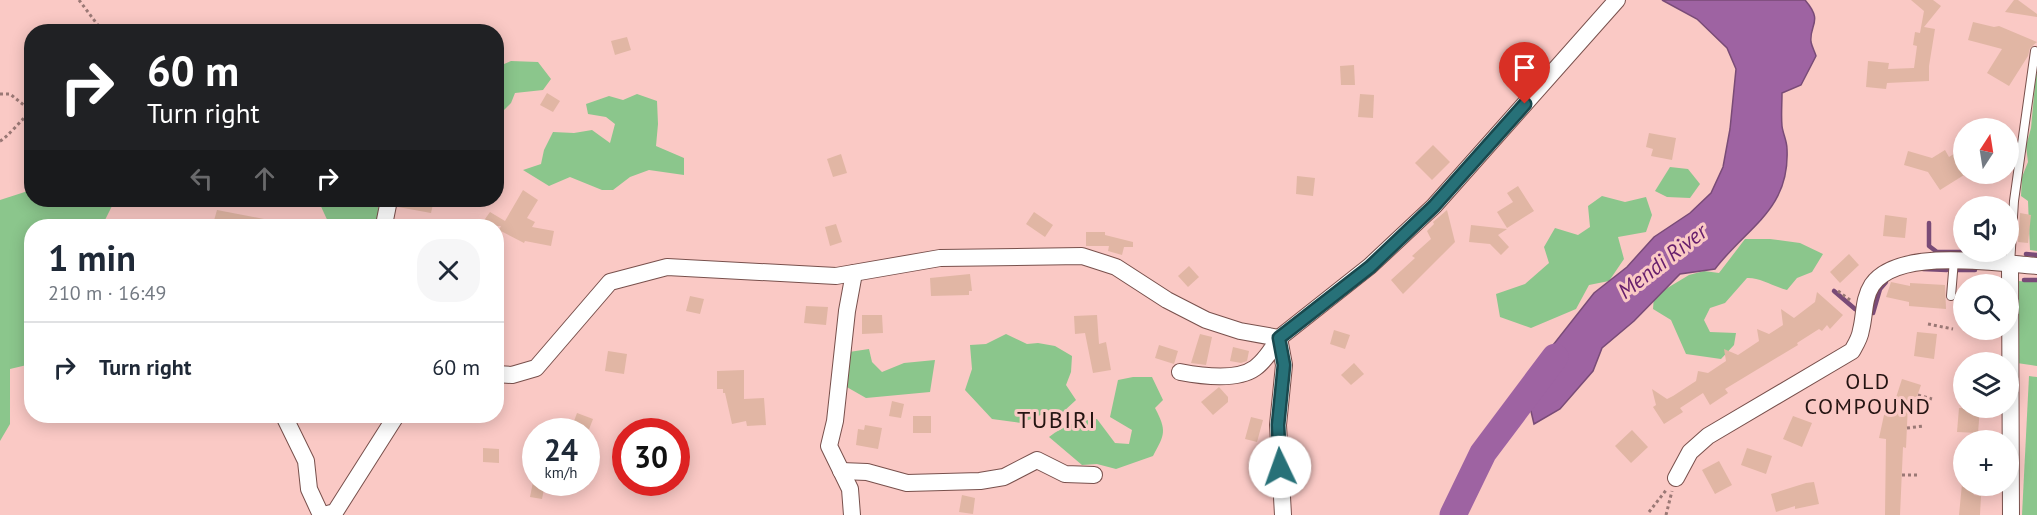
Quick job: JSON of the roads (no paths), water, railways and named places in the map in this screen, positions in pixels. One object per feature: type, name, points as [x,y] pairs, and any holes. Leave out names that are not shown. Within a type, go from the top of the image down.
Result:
[{"type":"street","points":[[1180,372],[1208,377],[1233,375],[1255,369],[1279,338],[1370,267],[1434,206],[1617,0]]},
{"type":"street","points":[[504,374],[512,375],[536,368],[610,282],[667,267],[836,276],[940,258],[1082,256],[1116,267],[1167,300],[1206,320],[1240,331],[1279,338]]},
{"type":"street","points":[[1676,478],[1690,452],[1708,436],[1852,351],[1861,332],[1867,294],[1872,284],[1880,276],[1899,267],[1917,263],[1953,260]]},
{"type":"street","points":[[1982,262],[2037,266]]},
{"type":"street","points":[[2010,264],[2011,515]]},
{"type":"street","points":[[852,515],[850,489],[829,446],[835,420],[847,311],[854,273]]},
{"type":"street","points":[[1279,338],[1284,365],[1278,425],[1283,515]]},
{"type":"street","points":[[287,423],[306,461],[309,489],[323,515],[335,512],[392,423]]},
{"type":"street","points":[[841,471],[867,472],[907,483],[980,481],[1004,477],[1037,459],[1065,474],[1094,475]]},
{"type":"lane","points":[[2010,264],[2014,201],[2035,51]]},
{"type":"lane","points":[[1951,296],[1954,262]]},
{"type":"water","points":[[1662,0],[1805,0],[1811,7],[1815,18],[1811,42],[1816,56],[1801,85],[1782,93],[1782,126],[1787,149],[1782,188],[1764,216],[1715,269],[1680,274],[1634,321],[1602,348],[1593,371],[1560,409],[1534,424],[1530,407],[1538,364],[1594,293],[1627,267],[1654,237],[1690,213],[1711,193],[1723,167],[1730,129],[1736,69],[1727,48],[1697,19]]},
{"type":"waterway","points":[[1929,223],[1929,246],[1937,252],[1953,252]]},
{"type":"waterway","points":[[2026,254],[2037,255]]},
{"type":"waterway","points":[[1923,269],[1947,270]]},
{"type":"waterway","points":[[1956,270],[1975,270]]},
{"type":"waterway","points":[[2024,280],[2037,280]]},
{"type":"waterway","points":[[1873,313],[1880,289],[1886,282]]},
{"type":"waterway","points":[[1834,291],[1855,309]]},
{"type":"waterway","name":"Mendi River","points":[[1453,515],[1483,453],[1555,357]]},
{"type":"district","name":"OLD COMPOUND","points":[[1868,394]]},
{"type":"district","name":"TUBIRI","points":[[1057,419]]}]
